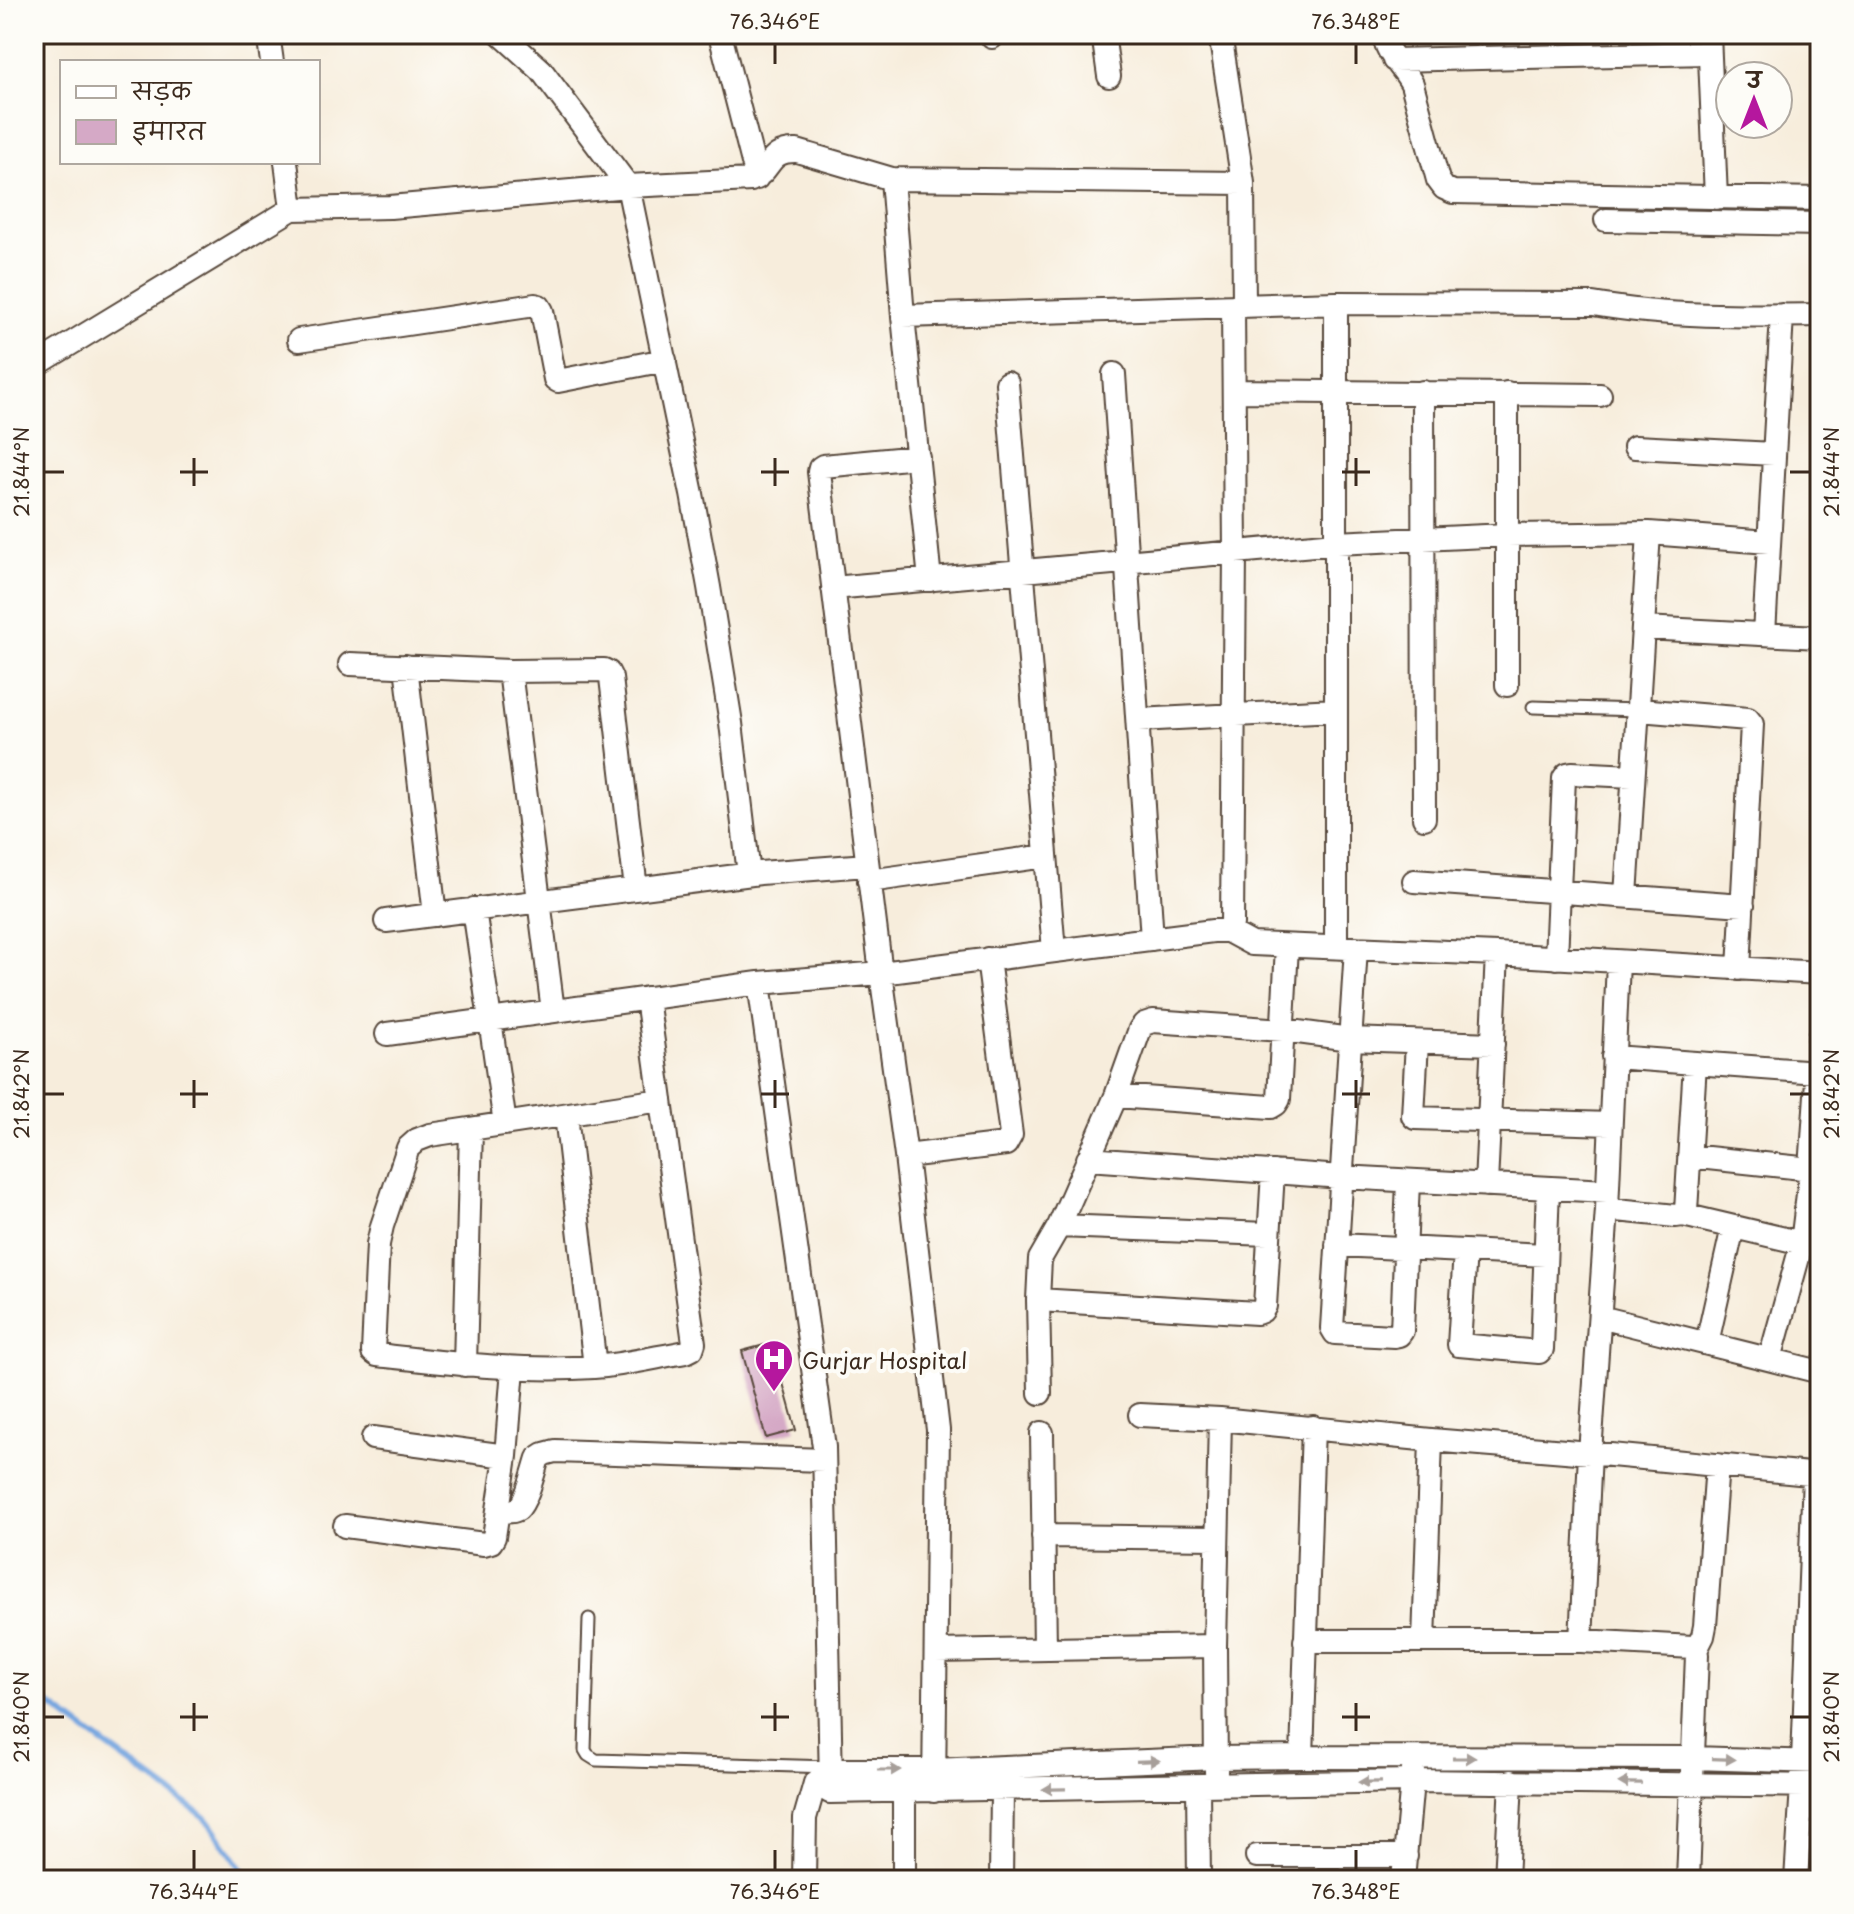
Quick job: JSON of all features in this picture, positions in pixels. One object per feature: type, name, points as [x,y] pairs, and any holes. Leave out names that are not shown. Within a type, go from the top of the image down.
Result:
[{"type":"street","points":[[268,34],[272,60]]},
{"type":"street","points":[[501,34],[541,70],[628,186],[709,587],[731,723],[748,866],[760,873]]},
{"type":"street","points":[[720,34],[757,178]]},
{"type":"street","points":[[1103,34],[1109,76]]},
{"type":"street","points":[[1220,34],[1243,183],[1234,391],[1234,934]]},
{"type":"street","points":[[1384,34],[1387,49],[1412,84],[1438,180],[1444,188],[1453,192],[1820,199]]},
{"type":"street","points":[[1394,60],[1709,44],[1716,198]]},
{"type":"street","points":[[34,366],[292,209],[390,207],[628,186],[751,180],[757,178],[776,156],[789,151],[892,179],[1243,183]]},
{"type":"street","points":[[286,164],[292,209]]},
{"type":"street","points":[[892,179],[930,580]]},
{"type":"street","points":[[1606,220],[1820,224]]},
{"type":"street","points":[[903,316],[1336,303],[1593,304],[1633,311],[1820,315]]},
{"type":"street","points":[[1336,303],[1336,921],[1346,948],[1350,1039],[1332,1328],[1335,1333],[1399,1335],[1402,1331],[1408,1181]]},
{"type":"street","points":[[299,340],[535,305],[542,311],[555,379],[558,381],[665,360]]},
{"type":"street","points":[[1764,634],[1782,315]]},
{"type":"street","points":[[1114,374],[1152,939]]},
{"type":"street","points":[[1007,383],[1054,951]]},
{"type":"street","points":[[1234,391],[1600,395]]},
{"type":"street","points":[[1423,392],[1424,818]]},
{"type":"street","points":[[1507,393],[1507,685]]},
{"type":"street","points":[[1635,447],[1774,454]]},
{"type":"street","points":[[918,457],[820,468],[938,1430],[934,1781]]},
{"type":"street","points":[[833,588],[1336,543],[1424,538],[1649,533],[1769,542]]},
{"type":"street","points":[[1626,896],[1649,533]]},
{"type":"street","points":[[1644,628],[1820,637]]},
{"type":"street","points":[[350,664],[608,672],[636,889]]},
{"type":"street","points":[[406,666],[435,915]]},
{"type":"street","points":[[510,671],[553,1011]]},
{"type":"street","points":[[1138,720],[1336,710]]},
{"type":"street","points":[[1639,710],[1748,719],[1752,724],[1739,969]]},
{"type":"street","points":[[1556,958],[1564,778],[1572,773],[1632,776]]},
{"type":"street","points":[[386,921],[760,873],[868,873],[1046,856]]},
{"type":"street","points":[[1414,881],[1743,905]]},
{"type":"street","points":[[474,909],[505,1124]]},
{"type":"street","points":[[387,1034],[759,983],[881,973],[1152,939],[1234,934],[1252,944],[1497,954],[1820,973]]},
{"type":"street","points":[[1116,1096],[1271,1107],[1276,1104],[1279,1099],[1287,946]]},
{"type":"street","points":[[1486,1185],[1497,954]]},
{"type":"street","points":[[906,1156],[1006,1144],[1009,1140],[1011,1135],[988,959]]},
{"type":"street","points":[[1581,1641],[1618,962]]},
{"type":"street","points":[[759,983],[824,1460],[827,1778],[805,1818],[804,1880]]},
{"type":"street","points":[[647,998],[661,1100],[694,1343],[692,1349],[595,1367],[513,1368],[377,1355],[373,1352],[378,1244],[408,1148],[417,1140],[430,1135],[661,1100]]},
{"type":"street","points":[[1040,1393],[1040,1259],[1059,1226],[1116,1096],[1140,1029],[1148,1022],[1283,1030],[1350,1039],[1493,1044]]},
{"type":"street","points":[[1770,1359],[1802,1243],[1811,1169],[1820,1035]]},
{"type":"street","points":[[1417,1042],[1415,1118],[1610,1124]]},
{"type":"street","points":[[1613,1057],[1818,1072]]},
{"type":"street","points":[[1683,1215],[1686,1211],[1695,1063]]},
{"type":"street","points":[[566,1115],[595,1367]]},
{"type":"street","points":[[465,1365],[471,1129]]},
{"type":"street","points":[[1689,1156],[1811,1169]]},
{"type":"street","points":[[1088,1159],[1548,1188],[1802,1243]]},
{"type":"street","points":[[1038,1300],[1262,1311],[1265,1306],[1273,1172]]},
{"type":"street","points":[[1465,1251],[1459,1345],[1539,1352],[1542,1349],[1548,1188]]},
{"type":"street","points":[[1059,1226],[1268,1234]]},
{"type":"street","points":[[1707,1343],[1733,1227]]},
{"type":"street","points":[[1337,1245],[1545,1255]]},
{"type":"street","points":[[1600,1317],[1820,1372]]},
{"type":"street","points":[[345,1526],[484,1544],[491,1542],[506,1456],[513,1368]]},
{"type":"street","points":[[1140,1415],[1313,1427],[1817,1475],[1811,1786],[1796,1880]]},
{"type":"street","points":[[1199,1880],[1207,1785],[1216,1758],[1220,1419]]},
{"type":"street","points":[[1302,1757],[1313,1427]]},
{"type":"street","points":[[1042,1433],[1045,1649]]},
{"type":"street","points":[[373,1438],[506,1456]]},
{"type":"street","points":[[1424,1641],[1431,1440]]},
{"type":"street","points":[[498,1511],[518,1508],[538,1458],[555,1451],[824,1460]]},
{"type":"street","points":[[1688,1880],[1696,1650],[1705,1626],[1717,1465]]},
{"type":"street","points":[[1043,1536],[1217,1538]]},
{"type":"street","points":[[1305,1641],[1581,1641],[1688,1646],[1696,1650]]},
{"type":"street","points":[[936,1651],[1215,1646]]},
{"type":"street","points":[[827,1778],[904,1792],[934,1781],[1216,1758],[1693,1758],[1811,1762]]},
{"type":"street","points":[[1403,1880],[1414,1758]]},
{"type":"street","points":[[827,1778],[934,1781],[1002,1790],[1413,1781],[1811,1786]]},
{"type":"street","points":[[1506,1880],[1511,1781]]},
{"type":"street","points":[[1001,1880],[1002,1790]]},
{"type":"street","points":[[904,1792],[904,1880]]},
{"type":"street","points":[[1257,1856],[1406,1856]]},
{"type":"lane","points":[[1533,707],[1639,710]]},
{"type":"lane","points":[[589,1619],[585,1750],[588,1755],[596,1760],[827,1778]]},
{"type":"building","points":[[772,1343],[796,1430],[766,1438],[742,1351]]},
{"type":"waterway","points":[[34,1693],[207,1819],[249,1880]]},
{"type":"place","name":"Gurjar Hospital","points":[[774,1393]]}]
